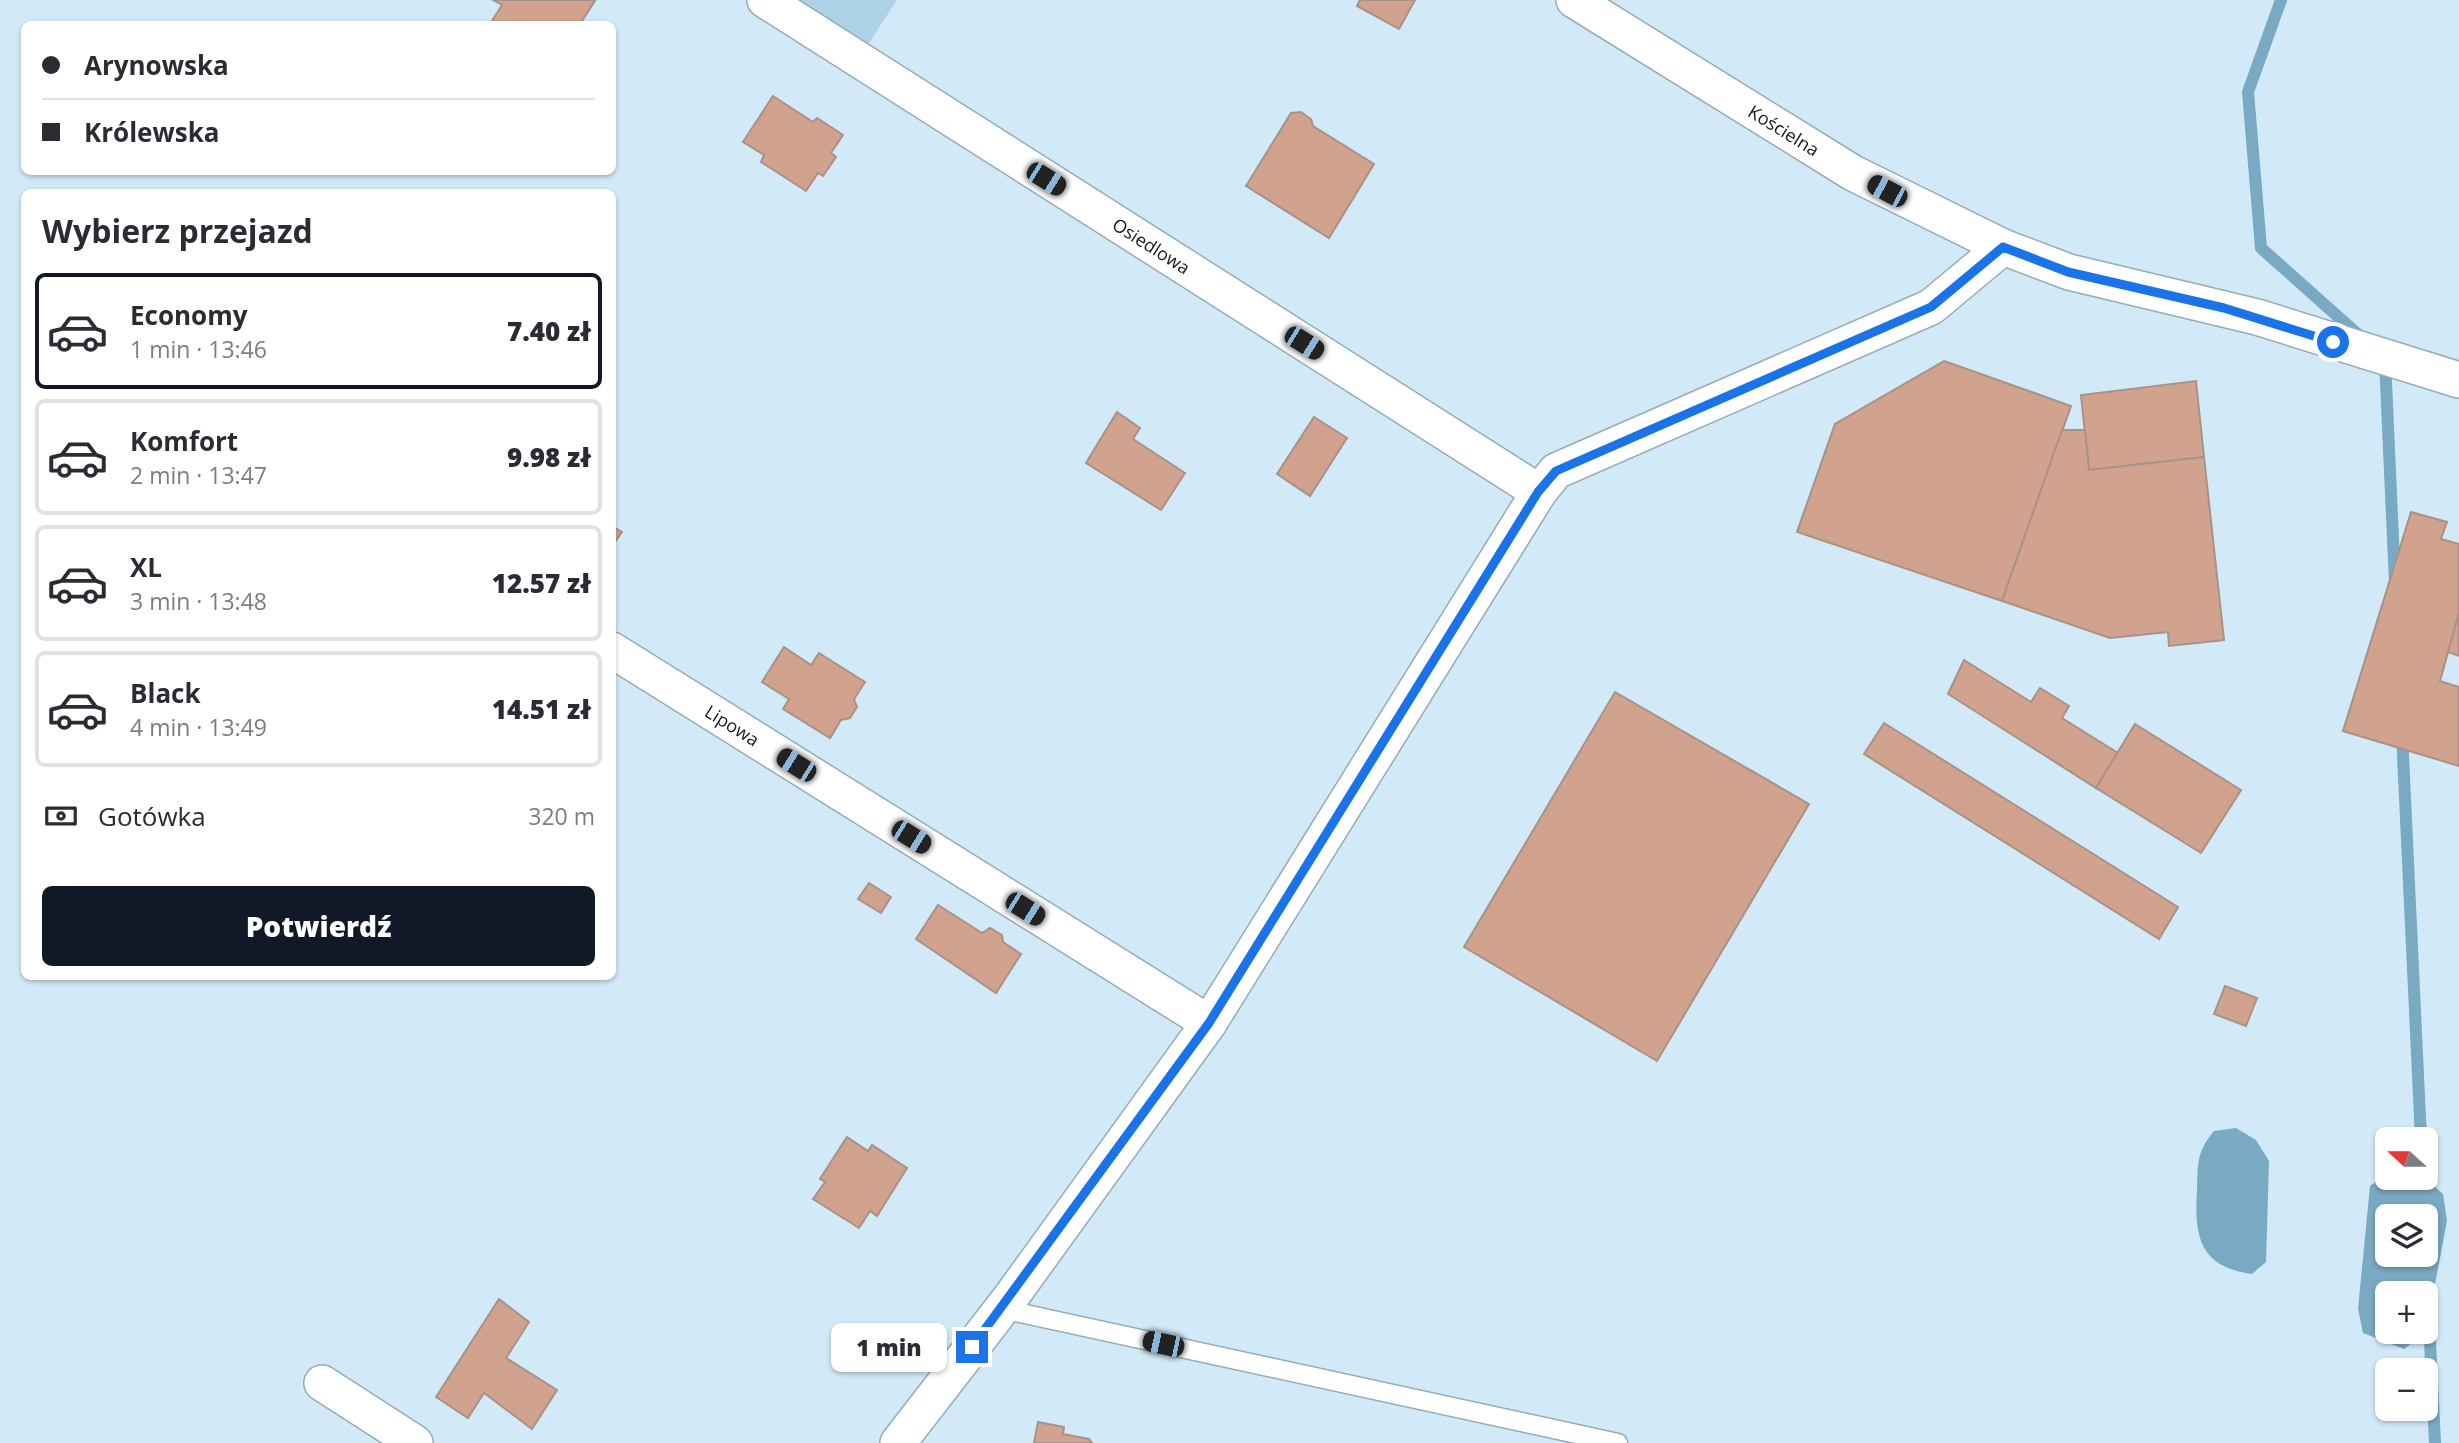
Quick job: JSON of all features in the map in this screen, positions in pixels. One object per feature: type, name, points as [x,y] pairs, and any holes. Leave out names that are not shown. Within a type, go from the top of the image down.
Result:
[{"type":"street","name":"Osiedlowa","points":[[765,0],[1538,492]]},
{"type":"street","name":"Kościelna","points":[[1574,0],[1853,173],[2003,247],[2068,272],[2257,317],[2459,380]]},
{"type":"street","points":[[898,1443],[1002,1309],[1209,1023],[1538,492],[1556,471],[1931,307],[2003,247]]},
{"type":"street","name":"Lipowa","points":[[616,652],[1209,1023]]},
{"type":"street","points":[[322,1383],[415,1443]]},
{"type":"lane","points":[[1002,1309],[1618,1443]]},
{"type":"shaded area","points":[[795,0],[897,0],[867,46]]},
{"type":"shaded area","points":[[2236,1128],[2256,1140],[2269,1161],[2266,1262],[2252,1274],[2221,1265],[2211,1257],[2199,1236],[2197,1222],[2201,1152],[2214,1131]]},
{"type":"shaded area","points":[[2375,1183],[2375,1190],[2438,1189],[2443,1194],[2447,1221],[2436,1281],[2375,1281],[2375,1338],[2363,1333],[2358,1309],[2370,1186]]},
{"type":"shaded area","points":[[2391,1344],[2410,1344],[2404,1349]]},
{"type":"building","points":[[493,0],[595,1],[582,21],[492,21],[502,5]]},
{"type":"building","points":[[1360,0],[1415,0],[1399,29],[1357,6]]},
{"type":"building","points":[[773,96],[813,122],[817,118],[843,135],[831,153],[836,157],[823,176],[818,173],[806,191],[761,162],[764,155],[743,142]]},
{"type":"building","points":[[1301,112],[1311,119],[1313,126],[1374,164],[1329,238],[1246,186],[1291,113]]},
{"type":"building","points":[[1944,361],[2071,406],[2002,601],[1797,532],[1835,424]]},
{"type":"building","points":[[2196,381],[2204,457],[2089,470],[2081,395]]},
{"type":"building","points":[[1117,412],[1140,428],[1133,439],[1185,473],[1161,510],[1086,463]]},
{"type":"building","points":[[1314,417],[1347,438],[1310,496],[1277,474]]},
{"type":"building","points":[[2062,430],[2085,430],[2089,470],[2204,457],[2224,640],[2169,646],[2168,632],[2110,638],[2002,601]]},
{"type":"building","points":[[2411,512],[2447,522],[2441,539],[2459,544],[2459,613],[2440,681],[2459,687],[2459,766],[2343,731]]},
{"type":"building","points":[[616,528],[622,532],[616,540]]},
{"type":"building","points":[[2459,613],[2459,656],[2448,652]]},
{"type":"building","points":[[784,647],[811,665],[819,653],[865,682],[854,699],[857,707],[850,718],[841,720],[830,738],[783,709],[789,699],[762,682]]},
{"type":"building","points":[[1964,660],[2031,702],[2040,688],[2069,706],[2062,718],[2118,753],[2096,788],[1948,694]]},
{"type":"building","points":[[1615,692],[1809,804],[1657,1061],[1464,947]]},
{"type":"building","points":[[1884,723],[2178,907],[2159,939],[1864,754]]},
{"type":"building","points":[[2135,724],[2241,790],[2201,853],[2096,788]]},
{"type":"building","points":[[869,883],[891,897],[881,913],[858,899]]},
{"type":"building","points":[[938,905],[982,933],[990,928],[1002,935],[1003,942],[1021,954],[996,993],[916,939]]},
{"type":"building","points":[[2225,986],[2257,998],[2246,1026],[2214,1014]]},
{"type":"building","points":[[847,1137],[868,1151],[872,1145],[907,1168],[877,1216],[870,1211],[859,1228],[813,1199],[825,1182],[820,1179]]},
{"type":"building","points":[[499,1299],[529,1322],[506,1358],[557,1390],[532,1429],[484,1393],[468,1418],[436,1397]]},
{"type":"building","points":[[1038,1422],[1064,1427],[1063,1434],[1089,1439],[1092,1443],[1034,1443]]},
{"type":"waterway","points":[[2281,0],[2248,92],[2261,248],[2362,338]]},
{"type":"waterway","points":[[2385,360],[2395,583]]},
{"type":"waterway","points":[[2402,734],[2420,1127]]},
{"type":"waterway","points":[[2423,1190],[2424,1204]]},
{"type":"waterway","points":[[2430,1344],[2435,1443]]},
{"type":"route","points":[[972,1347],[1209,1023],[1538,492],[1556,471],[1931,307],[2003,247],[2068,272],[2224,308],[2333,342]]}]
